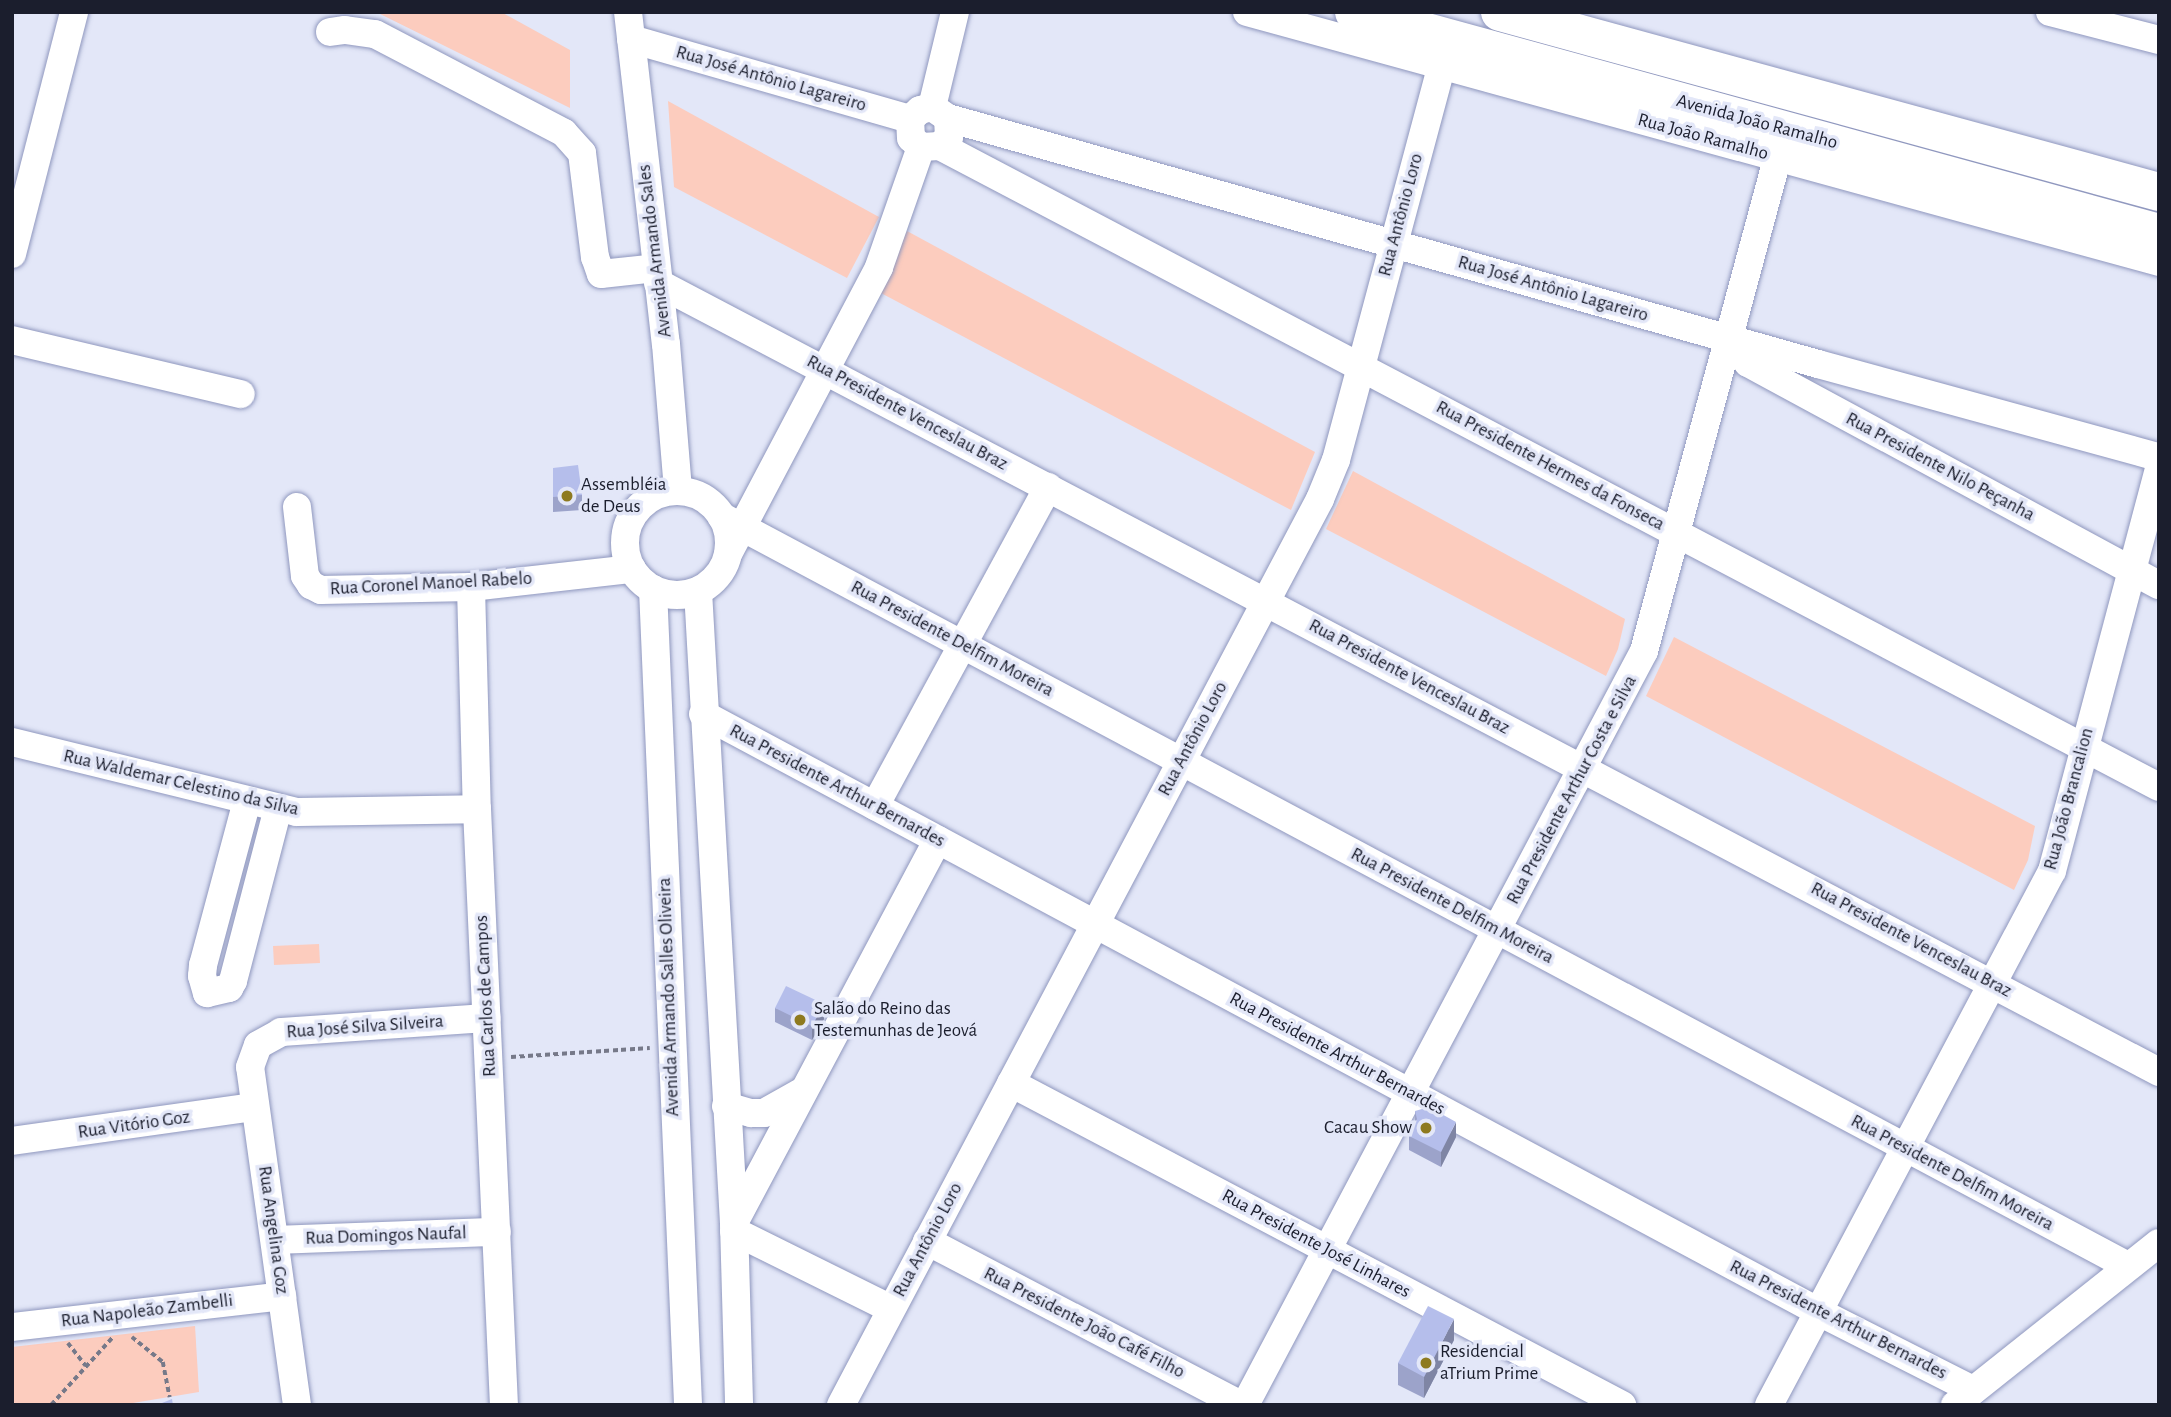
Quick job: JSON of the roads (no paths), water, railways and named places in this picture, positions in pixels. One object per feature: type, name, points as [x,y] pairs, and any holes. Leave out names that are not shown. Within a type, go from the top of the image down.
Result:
[{"type":"highway","name":"Avenida João Ramalho","points":[[1354,12],[1451,53],[1782,144],[2159,233]]},
{"type":"highway","name":"Avenida João Ramalho","points":[[1500,12],[1672,61],[1779,86],[2159,192]]},
{"type":"highway","points":[[1451,53],[1483,29],[1499,28],[1560,45],[1672,61]]},
{"type":"highway","points":[[1779,86],[1787,107],[1782,144]]},
{"type":"street","points":[[12,254],[74,12]]},
{"type":"street","points":[[930,147],[909,132],[930,115],[955,12]]},
{"type":"street","points":[[1247,12],[1451,53]]},
{"type":"street","points":[[2050,12],[2159,40]]},
{"type":"street","name":"Rua José Antônio Lagareiro","points":[[629,26],[930,115],[2159,457]]},
{"type":"street","name":"Avenida Armando Sales","points":[[629,26],[678,491]]},
{"type":"street","points":[[330,32],[345,30],[375,33],[564,133],[582,153],[595,257],[601,274],[657,276]]},
{"type":"street","name":"Rua Antônio Loro","points":[[848,1402],[891,1309],[1330,478],[1394,244],[1451,53]]},
{"type":"street","points":[[727,518],[764,486],[879,267],[930,147],[948,137],[930,115]]},
{"type":"street","name":"Rua João Ramalho","points":[[1782,144],[2159,262]]},
{"type":"street","name":"Rua Presidente Arthur Costa e Silva","points":[[1243,1405],[1328,1250],[1644,651],[1782,144]]},
{"type":"street","name":"Rua Presidente Hermes da Fonseca","points":[[930,147],[1361,366],[2159,786]]},
{"type":"street","name":"Rua Presidente Venceslau Braz","points":[[657,276],[824,370],[2159,1072]]},
{"type":"street","name":"Rua Presidente Nilo Peçanha","points":[[1730,339],[1748,363],[2159,584]]},
{"type":"street","points":[[12,340],[241,394]]},
{"type":"street","points":[[1803,394],[1807,377],[1818,364]]},
{"type":"street","name":"Rua João Brancalion","points":[[1769,1405],[2052,871],[2159,469]]},
{"type":"street","points":[[875,806],[1048,487]]},
{"type":"street","points":[[678,491],[700,496],[727,518],[727,559],[718,575],[698,591],[675,595],[653,589],[632,569],[625,548],[630,519],[652,497],[678,491]]},
{"type":"street","name":"Rua Coronel Manoel Rabelo","points":[[298,507],[305,576],[311,585],[321,590],[471,587],[632,569]]},
{"type":"street","name":"Rua Presidente Delfim Moreira","points":[[727,518],[2128,1266]]},
{"type":"street","points":[[727,559],[754,546],[776,545]]},
{"type":"street","name":"Rua Carlos de Campos","points":[[471,587],[477,809],[504,1405]]},
{"type":"street","name":"Avenida Armando Salles Oliveira","points":[[653,589],[688,1405]]},
{"type":"street","points":[[698,591],[734,1227],[739,1405]]},
{"type":"street","name":"Rua Presidente Arthur Bernardes","points":[[703,714],[1819,1312],[1964,1397]]},
{"type":"street","name":"Rua Waldemar Celestino da Silva","points":[[12,742],[278,808],[320,814],[477,809]]},
{"type":"street","points":[[247,801],[202,965],[207,993],[229,988],[233,981],[278,808]]},
{"type":"street","points":[[734,1227],[803,1091],[938,840]]},
{"type":"street","name":"Rua José Silva Silveira","points":[[253,1055],[258,1045],[267,1037],[281,1032],[486,1018]]},
{"type":"street","name":"Rua Angelina Goz","points":[[253,1055],[250,1067],[296,1405]]},
{"type":"street","name":"Rua Presidente José Linhares","points":[[1011,1083],[1622,1405]]},
{"type":"street","points":[[726,1106],[751,1113],[764,1113],[803,1091]]},
{"type":"street","name":"Rua Vitório Goz","points":[[12,1141],[255,1107]]},
{"type":"street","points":[[734,1227],[891,1309]]},
{"type":"street","name":"Rua Domingos Naufal","points":[[275,1240],[497,1232]]},
{"type":"street","name":"Rua Presidente João Café Filho","points":[[927,1241],[1243,1405]]},
{"type":"street","points":[[1964,1397],[2159,1243]]},
{"type":"street","name":"Rua Napoleão Zambelli","points":[[12,1327],[128,1321],[282,1296]]},
{"type":"place","name":"Assembléia de Deus","points":[[567,496]]},
{"type":"place","name":"Salão do Reino das Testemunhas de Jeová","points":[[800,1020]]},
{"type":"place","name":"Cacau Show","points":[[1426,1128]]},
{"type":"place","name":"Residencial aTrium Prime","points":[[1426,1363]]}]
